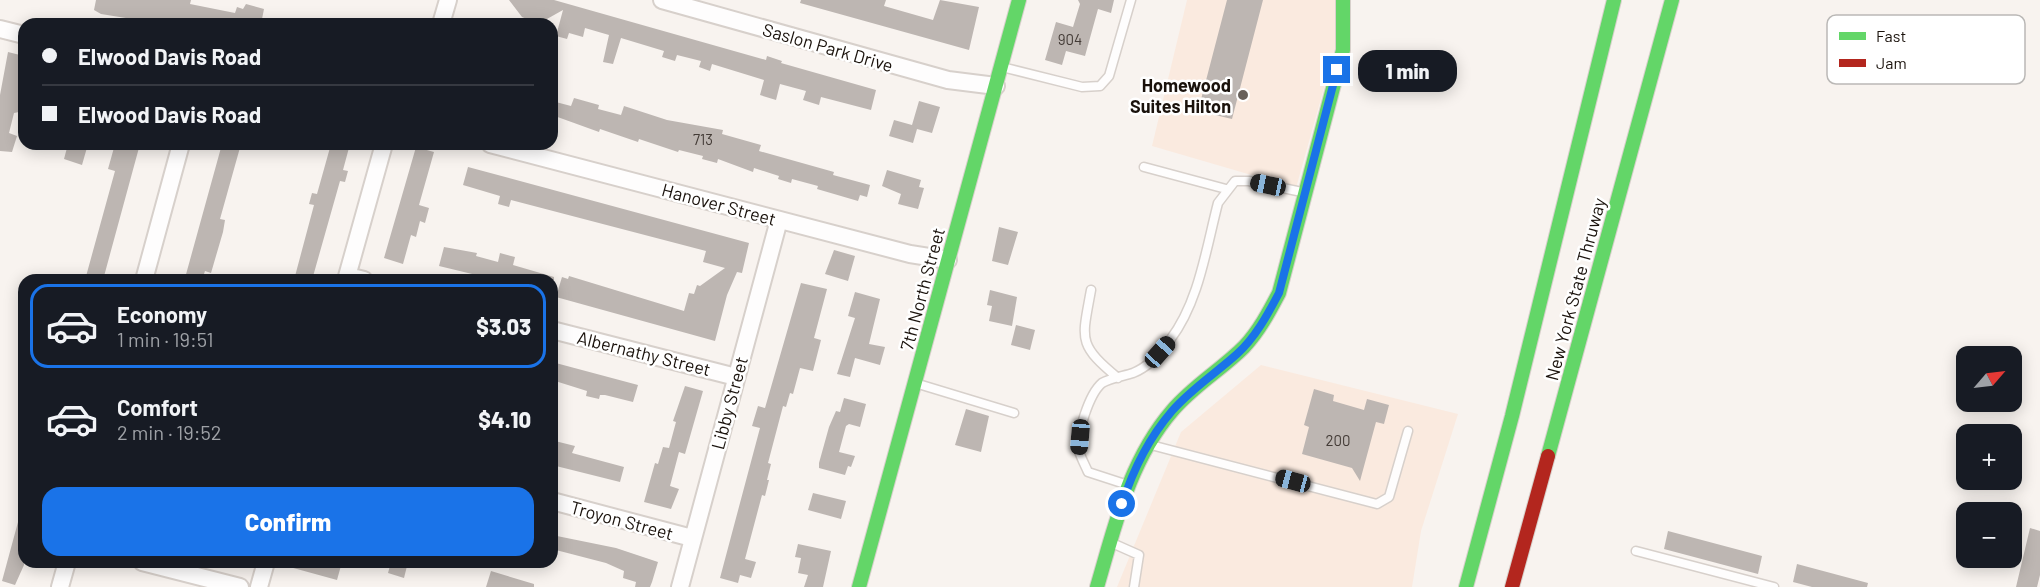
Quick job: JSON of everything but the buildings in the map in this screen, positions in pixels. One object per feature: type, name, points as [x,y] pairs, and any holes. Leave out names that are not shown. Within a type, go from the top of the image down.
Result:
[{"type":"main road","name":"7th North Street","points":[[859,587],[1020,0]]},
{"type":"main road","points":[[1098,587],[1128,485],[1147,444],[1172,411],[1239,352],[1267,316],[1279,293],[1343,50],[1343,0]]},
{"type":"main road","name":"New York State Thruway","points":[[1466,587],[1512,416],[1614,0]]},
{"type":"main road","name":"New York State Thruway","points":[[1512,587],[1672,0]]},
{"type":"street","points":[[443,18],[448,0]]},
{"type":"street","name":"Saslon Park Drive","points":[[662,0],[948,80],[996,86]]},
{"type":"street","points":[[0,29],[18,34]]},
{"type":"street","points":[[146,274],[179,150]]},
{"type":"street","points":[[354,274],[383,150]]},
{"type":"street","name":"Hanover Street","points":[[513,150],[910,254],[948,260]]},
{"type":"street","name":"Libby Street","points":[[680,587],[779,220]]},
{"type":"street","name":"Albernathy Street","points":[[558,332],[736,377]]},
{"type":"street","name":"Troyon Street","points":[[558,503],[692,538]]},
{"type":"street","points":[[60,587],[65,568]]},
{"type":"street","points":[[166,568],[240,587]]},
{"type":"street","points":[[259,587],[264,568]]},
{"type":"lane","points":[[1001,66],[1082,87],[1100,86],[1109,76],[1131,0]]},
{"type":"lane","points":[[1144,167],[1227,189]]},
{"type":"lane","points":[[1128,485],[1088,472],[1079,449],[1081,425],[1095,393],[1103,383],[1149,364],[1171,340],[1191,305],[1218,203],[1234,181],[1249,181],[1305,193]]},
{"type":"lane","points":[[1091,290],[1084,341],[1095,359],[1118,378]]},
{"type":"lane","points":[[915,383],[1014,413]]},
{"type":"lane","points":[[1147,444],[1377,504],[1389,496],[1408,431]]},
{"type":"lane","points":[[1111,543],[1139,555],[1134,587]]},
{"type":"lane","points":[[1636,551],[1774,587]]},
{"type":"shaded area","name":"Homewood Suites Hilton","points":[[1187,0],[1337,0],[1336,45],[1296,188],[1152,146]]},
{"type":"shaded area","points":[[1261,365],[1458,414],[1421,531],[1412,587],[1117,587],[1181,432]]},
{"type":"traffic: fast","points":[[859,587],[1019,0]]},
{"type":"traffic: fast","points":[[1097,587],[1125,495],[1157,430],[1180,402],[1244,347],[1259,328],[1279,293],[1343,50],[1343,0]]},
{"type":"traffic: fast","points":[[1466,587],[1512,416],[1614,0]]},
{"type":"traffic: fast","points":[[1548,456],[1672,0]]},
{"type":"traffic: jam","points":[[1512,587],[1548,456]]},
{"type":"place","name":"Homewood Suites Hilton","points":[[1243,95]]},
{"type":"route","points":[[1122,504],[1130,480],[1147,444],[1172,411],[1239,352],[1267,316],[1279,293],[1337,70]]}]
